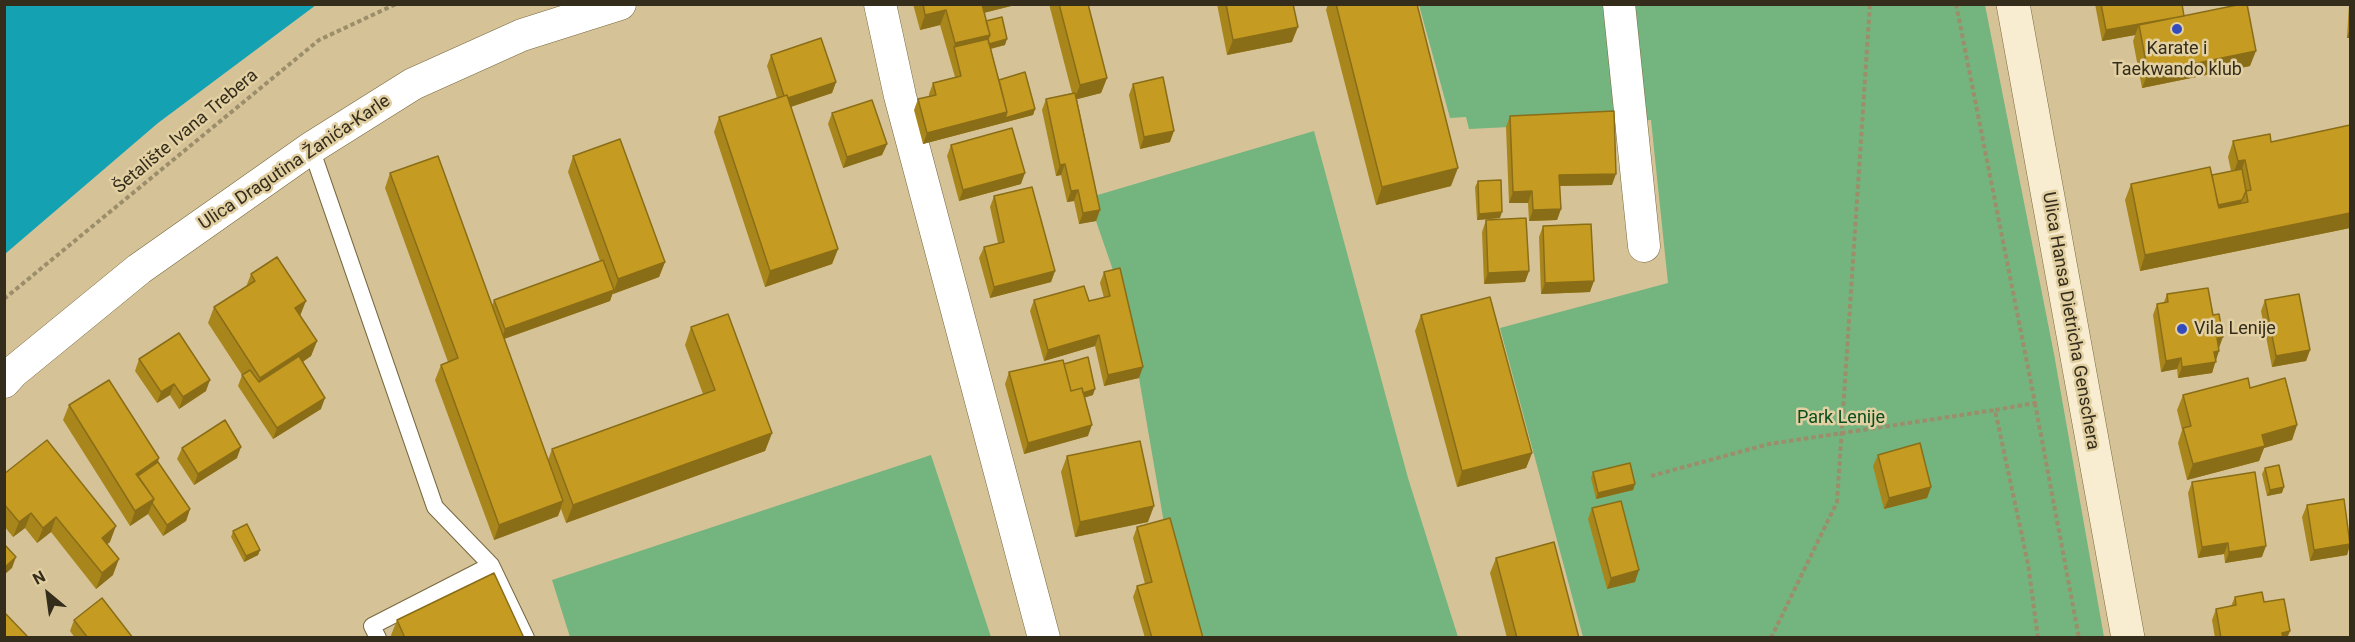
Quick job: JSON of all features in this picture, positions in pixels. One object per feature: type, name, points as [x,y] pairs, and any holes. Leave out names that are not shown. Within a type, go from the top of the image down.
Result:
[{"type":"main road","name":"Ulica Hansa Dietricha Genschera","points":[[2013,4],[2128,638]]},
{"type":"street","name":"Ulica Dragutina Žanića-Karle","points":[[4,382],[13,372],[140,268],[310,148],[413,84],[522,35],[620,4]]},
{"type":"street","points":[[880,4],[900,96],[1044,638]]},
{"type":"street","points":[[1619,4],[1644,246]]},
{"type":"lane","points":[[310,148],[435,507],[491,565],[526,638]]},
{"type":"lane","points":[[378,638],[372,626],[491,565]]},
{"type":"path","name":"Šetalište Ivana Trebera","points":[[4,299],[319,40],[396,4]]},
{"type":"path","points":[[1771,638],[1837,502],[1870,4]]},
{"type":"path","points":[[1956,4],[2079,638]]},
{"type":"path","points":[[1651,476],[1768,444],[1841,435],[2035,403]]},
{"type":"path","points":[[1995,410],[2028,564],[2038,638]]},
{"type":"green space","name":"Park Lenije","points":[[1419,5],[1985,5],[2054,354],[2104,637],[1583,637],[1500,328],[1668,283],[1651,120],[1469,129],[1466,117],[1450,118]]},
{"type":"green space","points":[[1314,131],[1408,478],[1458,637],[1196,637],[1165,529],[1139,378],[1116,279],[1096,221],[1091,197]]},
{"type":"green space","points":[[931,455],[991,637],[570,637],[552,580]]},
{"type":"water","points":[[5,4],[316,5],[158,123],[5,254]]},
{"type":"building","points":[[923,4],[982,4],[990,35],[955,43],[946,10],[925,15]]},
{"type":"building","points":[[1059,4],[1088,4],[1107,78],[1080,85]]},
{"type":"building","points":[[1226,4],[1293,4],[1298,27],[1233,40]]},
{"type":"building","points":[[1336,4],[1417,4],[1458,168],[1382,187]]},
{"type":"building","points":[[2101,4],[2182,4],[2184,16],[2106,30]]},
{"type":"building","points":[[2247,4],[2256,51],[2148,73],[2139,25]]},
{"type":"building","points":[[1002,17],[1007,39],[989,44],[990,35],[986,21]]},
{"type":"building","points":[[821,38],[836,82],[788,98],[787,95],[784,96],[771,55]]},
{"type":"building","points":[[988,39],[1007,112],[927,133],[918,99],[936,95],[933,83],[961,76],[954,47]]},
{"type":"building","points":[[1025,72],[1035,109],[1005,118],[1007,112],[999,80]]},
{"type":"building","points":[[1163,77],[1174,131],[1144,137],[1133,84]]},
{"type":"building","points":[[1075,93],[1100,210],[1083,213],[1078,190],[1071,191],[1065,164],[1060,165],[1046,99]]},
{"type":"building","points":[[787,95],[838,249],[770,271],[719,117]]},
{"type":"building","points":[[872,100],[887,144],[847,157],[832,113]]},
{"type":"building","points":[[1614,111],[1616,174],[1559,175],[1561,209],[1533,210],[1532,191],[1513,192],[1510,116]]},
{"type":"building","points":[[2350,125],[2350,213],[2145,255],[2131,184],[2210,167],[2219,208],[2248,202],[2246,191],[2251,190],[2245,160],[2238,161],[2233,141],[2270,134],[2271,142]]},
{"type":"building","points":[[1012,128],[1025,173],[963,190],[951,145]]},
{"type":"building","points":[[620,139],[665,262],[618,279],[573,156]]},
{"type":"building","points":[[438,156],[563,501],[499,525],[441,365],[458,358],[390,173]]},
{"type":"building","points":[[2242,169],[2246,191],[2242,200],[2218,205],[2212,175]]},
{"type":"building","points":[[1501,180],[1502,212],[1479,214],[1478,181]]},
{"type":"building","points":[[1032,187],[1055,271],[994,287],[984,247],[1004,242],[994,196]]},
{"type":"building","points":[[1526,218],[1529,271],[1488,273],[1486,220]]},
{"type":"building","points":[[1591,224],[1594,281],[1545,283],[1543,226]]},
{"type":"building","points":[[277,257],[306,301],[295,308],[317,341],[260,378],[214,307],[255,281],[251,274]]},
{"type":"building","points":[[603,260],[614,290],[505,329],[494,300]]},
{"type":"building","points":[[1120,268],[1143,367],[1108,375],[1099,335],[1048,350],[1034,300],[1084,286],[1089,301],[1110,296],[1104,272]]},
{"type":"building","points":[[2208,288],[2213,315],[2219,314],[2223,337],[2217,338],[2219,351],[2214,352],[2216,362],[2182,367],[2181,358],[2166,361],[2157,304],[2168,302],[2167,294]]},
{"type":"building","points":[[2299,294],[2310,350],[2276,356],[2265,300]]},
{"type":"building","points":[[1490,297],[1532,453],[1462,471],[1421,315]]},
{"type":"building","points":[[728,314],[772,433],[573,505],[552,449],[715,390],[691,327]]},
{"type":"building","points":[[179,333],[210,380],[183,397],[174,384],[161,392],[139,359]]},
{"type":"building","points":[[299,356],[325,398],[277,428],[242,375],[250,370],[259,382]]},
{"type":"building","points":[[1088,357],[1095,389],[1083,393],[1082,388],[1071,391],[1064,364]]},
{"type":"building","points":[[1063,360],[1071,391],[1082,388],[1092,425],[1028,443],[1009,372]]},
{"type":"building","points":[[2248,378],[2250,388],[2285,378],[2297,425],[2262,435],[2265,446],[2193,464],[2183,428],[2191,426],[2183,395]]},
{"type":"building","points":[[109,380],[159,458],[136,474],[154,499],[135,511],[69,405]]},
{"type":"building","points":[[225,420],[241,447],[198,474],[182,448]]},
{"type":"building","points":[[47,440],[116,526],[102,538],[119,559],[102,573],[56,517],[43,528],[31,513],[19,522],[4,504],[4,474]]},
{"type":"building","points":[[1140,441],[1154,506],[1080,522],[1067,456]]},
{"type":"building","points":[[1920,443],[1931,487],[1889,498],[1878,455]]},
{"type":"building","points":[[158,462],[190,509],[167,525],[152,503],[154,499],[138,476]]},
{"type":"building","points":[[1630,463],[1635,484],[1598,493],[1593,472]]},
{"type":"building","points":[[2279,465],[2284,487],[2270,490],[2265,468]]},
{"type":"building","points":[[2255,472],[2266,546],[2229,552],[2228,543],[2202,547],[2192,482]]},
{"type":"building","points":[[2344,499],[2350,544],[2314,550],[2307,505]]},
{"type":"building","points":[[1621,501],[1639,570],[1611,578],[1592,508]]},
{"type":"building","points":[[1170,518],[1203,638],[1152,638],[1137,586],[1152,582],[1137,527]]},
{"type":"building","points":[[247,524],[260,550],[246,556],[233,531]]},
{"type":"building","points":[[1554,542],[1579,638],[1517,638],[1496,558]]},
{"type":"building","points":[[4,544],[16,557],[4,568]]},
{"type":"building","points":[[494,573],[524,638],[405,638],[397,620]]},
{"type":"building","points":[[2262,592],[2264,602],[2284,599],[2290,631],[2282,633],[2283,638],[2221,638],[2216,609],[2236,605],[2235,597]]},
{"type":"building","points":[[102,598],[133,638],[88,638],[74,620]]},
{"type":"building","points":[[4,612],[27,636],[25,638],[4,638]]},
{"type":"place","name":"Karate i Taekwando klub","points":[[2177,29]]},
{"type":"place","name":"Vila Lenije","points":[[2182,329]]}]
